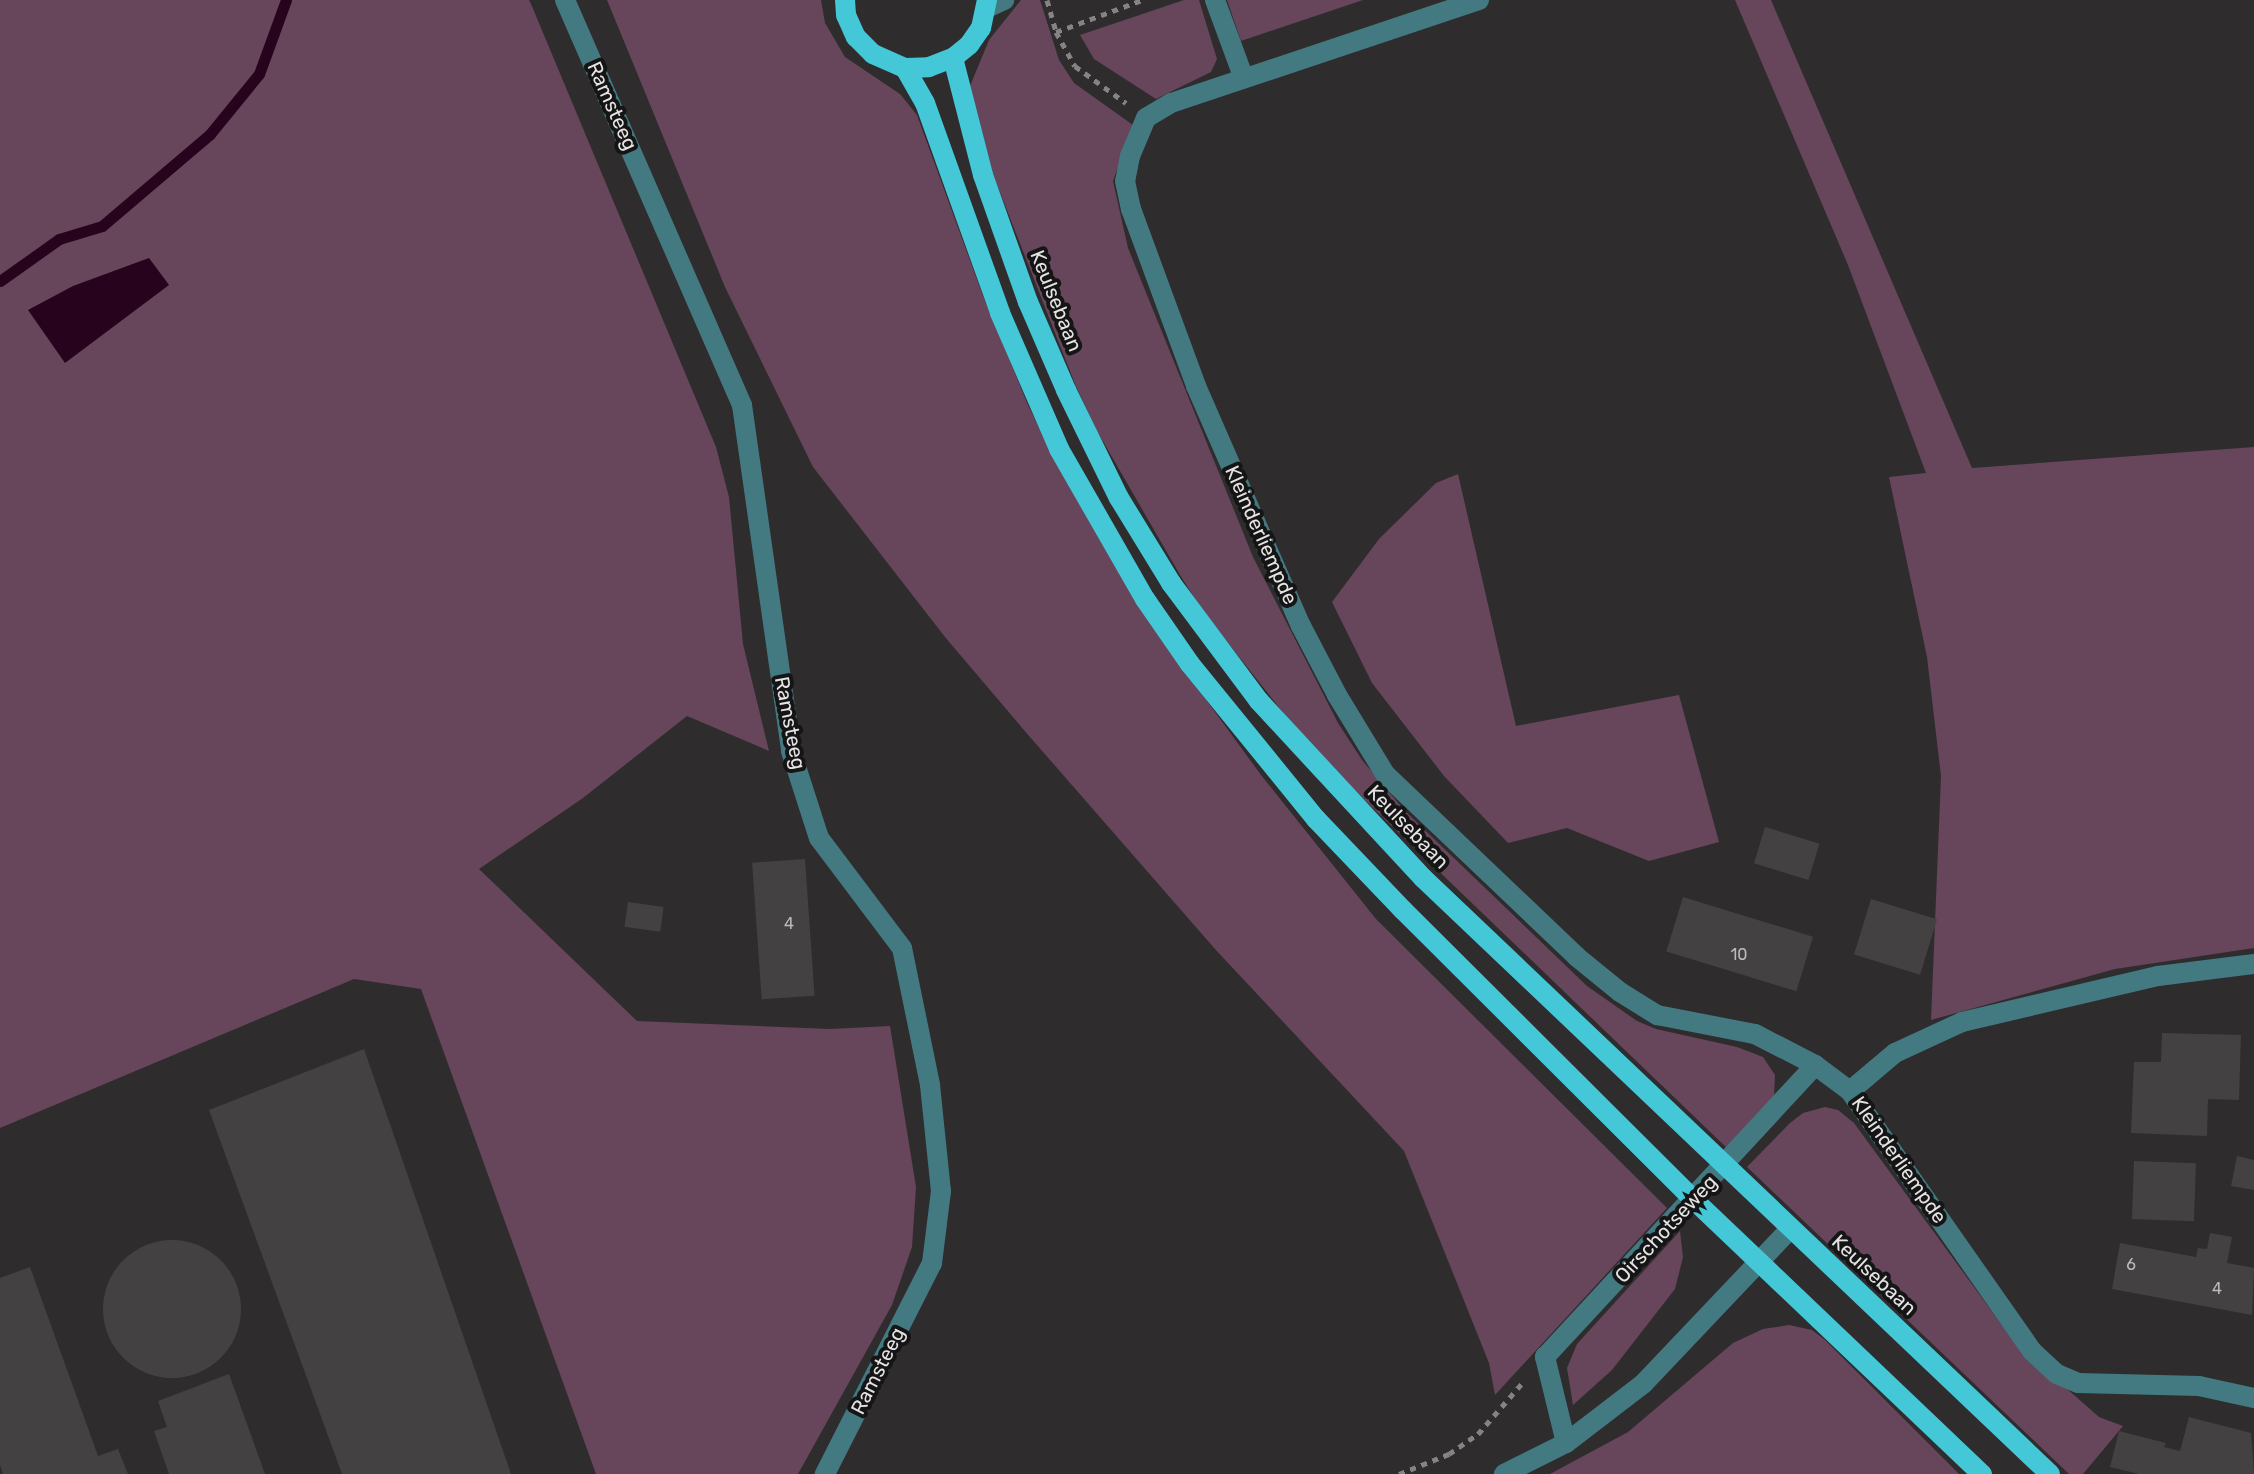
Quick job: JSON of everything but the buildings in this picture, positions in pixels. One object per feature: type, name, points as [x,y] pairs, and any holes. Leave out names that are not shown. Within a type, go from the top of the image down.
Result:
[{"type":"main road","points":[[845,0],[846,15],[856,37],[873,54],[905,68],[929,67],[953,58],[969,45],[993,3]]},
{"type":"main road","name":"Keulsebaan","points":[[953,58],[983,175],[1028,302],[1066,390],[1119,498],[1171,583],[1259,701],[1423,878],[2050,1474]]},
{"type":"main road","points":[[905,68],[925,103],[1000,313],[1059,449],[1145,599],[1190,664],[1316,819],[1694,1200],[1982,1474]]},
{"type":"street","name":"Ramsteeg","points":[[565,0],[742,405],[791,751],[819,838],[902,948],[930,1085],[941,1191],[932,1263],[825,1474]]},
{"type":"street","points":[[1215,0],[1243,76]]},
{"type":"street","points":[[1146,118],[1171,103],[1243,76],[1479,0]]},
{"type":"street","name":"Kleinderliempde","points":[[1146,118],[1130,156],[1125,181],[1131,209],[1196,386],[1246,504],[1337,695],[1385,774],[1577,957],[1620,992],[1657,1015],[1755,1034],[1815,1065]]},
{"type":"street","name":"Kleinderliempde","points":[[2254,964],[2158,976],[1962,1022],[1895,1053],[1850,1091],[2032,1351],[2057,1374],[2078,1383],[2199,1386],[2254,1398]]},
{"type":"street","points":[[1815,1065],[1850,1091]]},
{"type":"street","name":"Oirschotseweg","points":[[1545,1357],[1694,1200],[1815,1065]]},
{"type":"street","points":[[1504,1474],[1566,1443],[1643,1384],[1790,1229]]},
{"type":"street","points":[[1545,1357],[1566,1443]]},
{"type":"path","points":[[1047,0],[1056,32],[1075,66],[1146,118]]},
{"type":"path","points":[[1056,32],[1142,0]]},
{"type":"path","points":[[1399,1474],[1449,1454],[1478,1434],[1545,1357]]},
{"type":"shaded area","points":[[0,0],[529,0],[716,447],[729,497],[743,644],[769,751],[687,716],[583,798],[479,869],[637,1021],[830,1029],[890,1026],[916,1187],[912,1247],[892,1305],[798,1474],[596,1474],[421,989],[354,979],[0,1128]]},
{"type":"shaded area","points":[[607,0],[821,0],[825,23],[845,57],[900,94],[917,115],[983,296],[1028,405],[1052,454],[1161,638],[1261,775],[1376,919],[1667,1208],[1495,1395],[1489,1363],[1404,1151],[1215,949],[1023,729],[945,637],[813,467],[725,287]]},
{"type":"shaded area","points":[[1021,0],[1040,0],[1059,60],[1074,83],[1133,125],[1113,181],[1128,248],[1253,557],[1338,723],[1362,760],[1405,811],[1587,986],[1637,1021],[1656,1029],[1737,1047],[1763,1057],[1775,1075],[1774,1097],[1729,1150],[1348,784],[1297,730],[1202,610],[1180,575],[1097,431],[1075,384],[992,172],[970,86],[989,40]]},
{"type":"shaded area","points":[[1184,0],[1199,0],[1217,59],[1211,72],[1156,99],[1094,59],[1080,35]]},
{"type":"shaded area","points":[[1227,0],[1363,0],[1241,41]]},
{"type":"shaded area","points":[[1735,0],[1771,0],[1972,468],[2254,447],[2254,948],[2115,969],[1931,1020],[1941,776],[1927,657],[1889,477],[1926,473],[1848,265]]},
{"type":"shaded area","points":[[149,258],[169,285],[65,363],[28,310],[73,286]]},
{"type":"shaded area","points":[[1458,474],[1516,726],[1679,695],[1719,842],[1649,861],[1567,828],[1508,843],[1444,776],[1372,683],[1332,602],[1379,539],[1436,483]]},
{"type":"shaded area","points":[[1825,1107],[1838,1110],[1854,1123],[2015,1343],[2099,1417],[2123,1426],[2083,1474],[2069,1474],[1747,1167],[1803,1113]]},
{"type":"shaded area","points":[[1680,1231],[1683,1257],[1675,1289],[1612,1370],[1573,1405],[1567,1368],[1577,1344]]},
{"type":"shaded area","points":[[1789,1325],[1812,1330],[1825,1340],[1959,1474],[1550,1474],[1628,1432],[1733,1343],[1763,1329]]},
{"type":"waterway","points":[[0,281],[59,239],[102,226],[210,134],[259,74],[286,0]]}]
